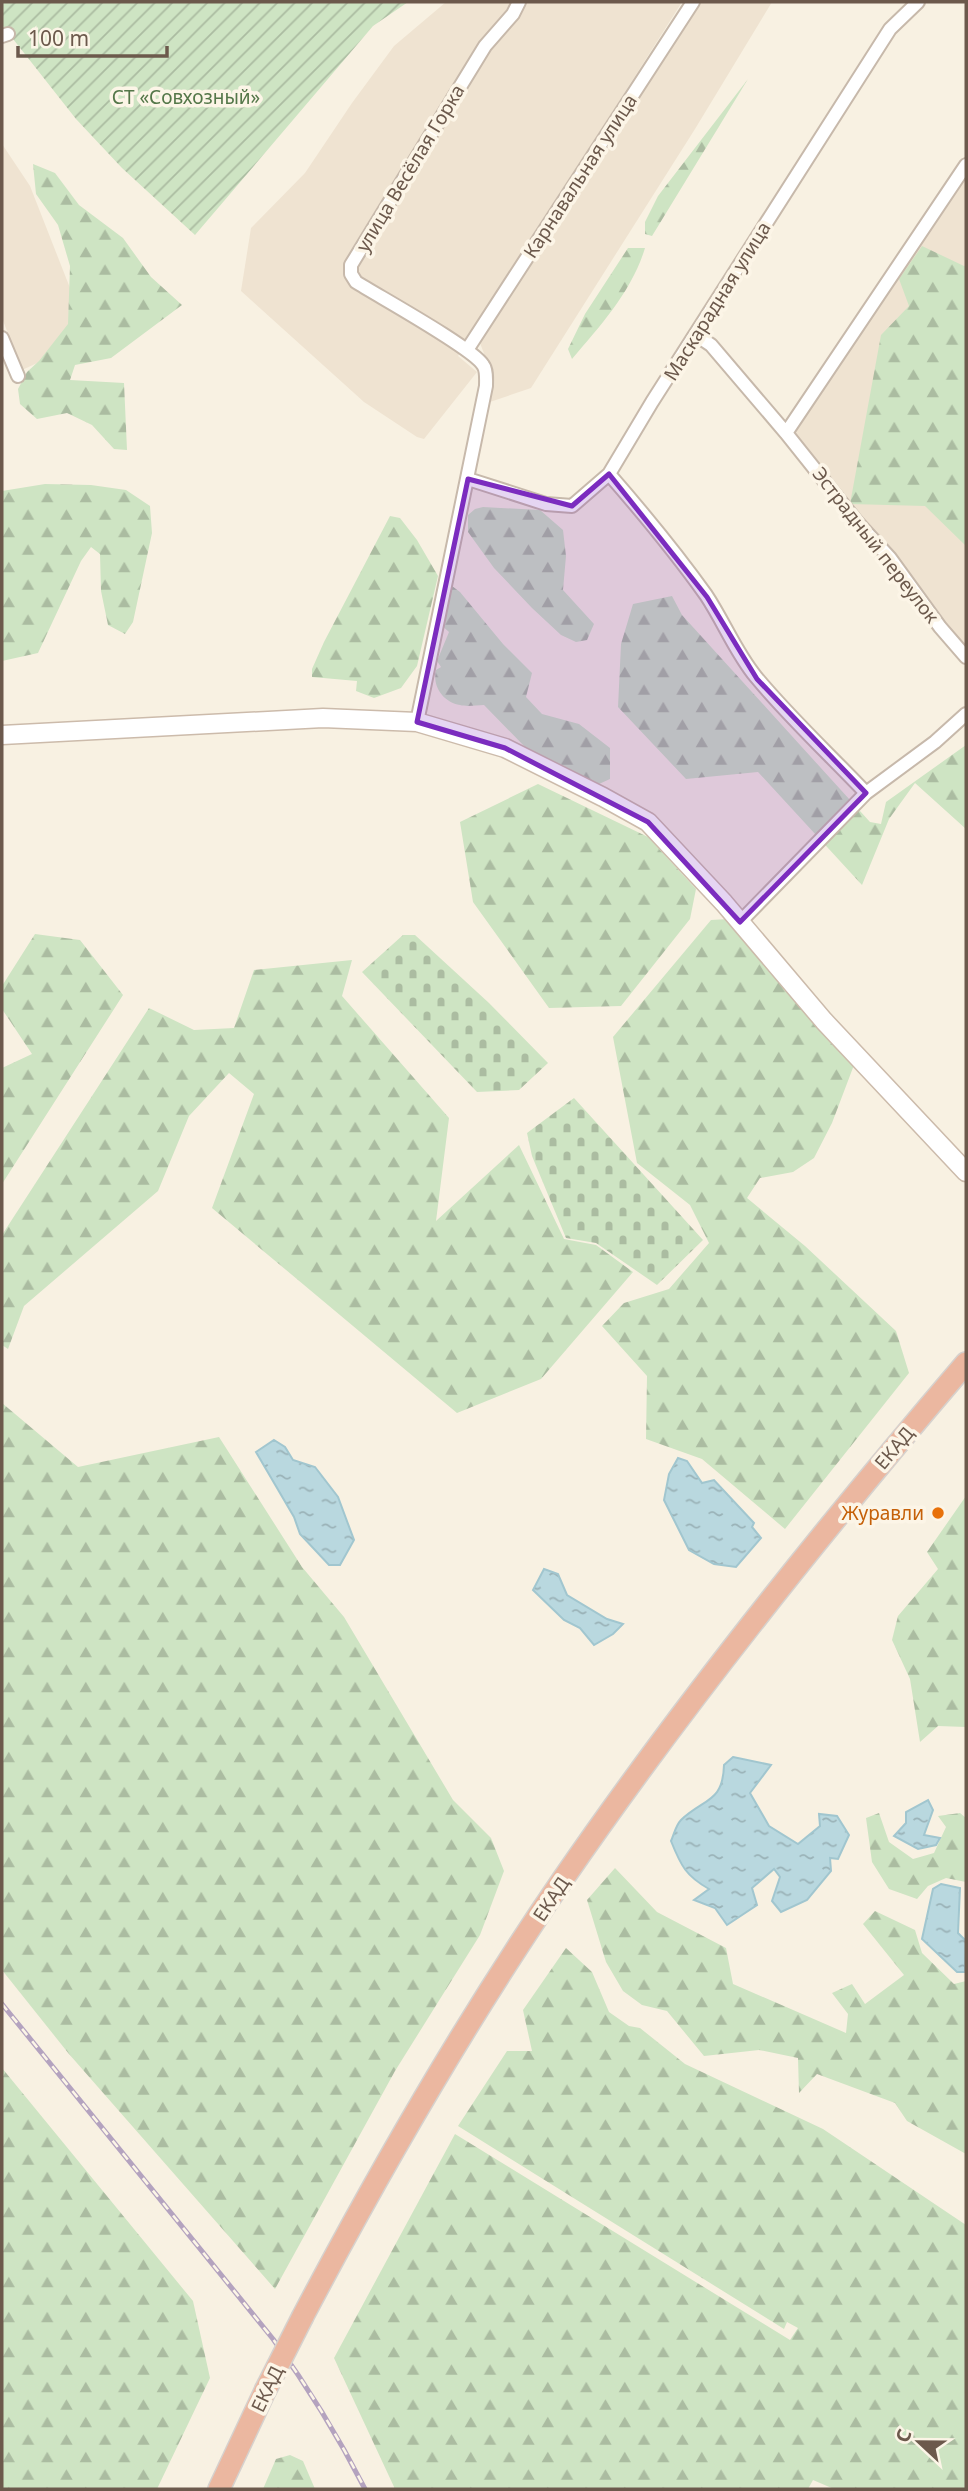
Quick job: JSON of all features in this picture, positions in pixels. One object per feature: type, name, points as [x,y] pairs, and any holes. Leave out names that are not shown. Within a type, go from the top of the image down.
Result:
[{"type":"highway","name":"ЕКАД","points":[[219,2489],[303,2316],[402,2133],[459,2039],[563,1879],[676,1723],[796,1565],[966,1363]]},
{"type":"street","name":"улица Весёлая Горка","points":[[468,479],[486,386],[483,364],[467,350],[356,282],[351,274],[351,265],[485,46],[519,2]]},
{"type":"street","name":"Карнавальная улица","points":[[467,350],[693,2]]},
{"type":"street","name":"Маскарадная улица","points":[[468,479],[546,503],[572,506],[609,474],[890,29],[918,2]]},
{"type":"street","points":[[786,433],[966,165]]},
{"type":"street","name":"Эстрадный переулок","points":[[696,335],[711,345],[786,433],[857,522],[890,558],[940,627],[966,657]]},
{"type":"street","points":[[2,338],[18,376]]},
{"type":"street","points":[[609,474],[659,533],[707,597],[757,679],[866,793]]},
{"type":"street","points":[[416,722],[468,479]]},
{"type":"street","points":[[740,922],[866,793],[935,742],[966,714]]},
{"type":"street","points":[[2,735],[323,718],[416,722],[465,734],[505,748],[648,822],[679,852],[824,1021],[966,1172]]},
{"type":"highlighted area","points":[[609,474],[707,597],[757,679],[866,793],[740,922],[648,822],[505,748],[417,722],[468,479],[572,506]]},
{"type":"shaded area","points":[[446,2],[682,2],[458,356],[477,372],[424,439],[364,402],[241,291],[251,228],[305,173],[394,46]]},
{"type":"shaded area","points":[[700,2],[772,2],[531,388],[490,402],[488,364],[480,343]]},
{"type":"shaded area","points":[[2,144],[30,186],[90,339],[22,370],[2,318]]},
{"type":"shaded area","points":[[966,176],[966,651],[910,575],[793,433]]},
{"type":"green space","name":"СТ «Совхозный»","points":[[2,2],[408,2],[373,26],[195,235],[122,168],[76,119],[2,25]]},
{"type":"green space","points":[[748,79],[652,236],[645,234],[645,222],[658,196]]},
{"type":"green space","points":[[33,164],[55,173],[79,205],[123,238],[151,277],[182,305],[111,358],[75,365],[70,380],[124,383],[127,450],[114,449],[92,425],[67,413],[37,419],[20,404],[18,389],[27,372],[68,324],[70,266],[58,225],[36,194]]},
{"type":"green space","points":[[922,246],[966,265],[966,546],[925,506],[850,504],[881,335],[909,306],[899,279]]},
{"type":"green space","points":[[628,248],[645,248],[632,279],[614,307],[572,359],[568,349],[585,314]]},
{"type":"green space","points":[[45,484],[91,485],[126,490],[150,506],[152,533],[133,622],[125,634],[108,625],[101,591],[100,554],[91,547],[81,561],[38,653],[2,661],[2,491]]},
{"type":"green space","points":[[483,507],[540,510],[563,530],[566,556],[563,590],[594,624],[587,640],[576,642],[561,635],[494,568],[468,532],[468,515]]},
{"type":"green space","points":[[390,516],[400,518],[417,540],[438,576],[417,666],[401,688],[374,698],[356,691],[357,681],[312,677],[312,669]]},
{"type":"green space","points":[[452,586],[532,673],[526,697],[542,714],[579,724],[610,748],[610,779],[599,784],[572,775],[525,747],[484,705],[466,706],[444,697],[437,687],[435,676],[436,670],[441,667],[437,661],[449,632],[440,624]]},
{"type":"green space","points":[[672,596],[682,615],[870,822],[881,824],[886,802],[966,745],[966,829],[915,783],[889,819],[862,885],[758,772],[686,779],[618,707],[621,644],[633,604]]},
{"type":"green space","points":[[538,784],[648,837],[696,889],[690,919],[621,1006],[549,1008],[473,902],[460,822]]},
{"type":"green space","points":[[728,919],[854,1065],[832,1123],[814,1158],[793,1172],[760,1178],[747,1198],[805,1246],[896,1331],[909,1373],[785,1529],[702,1459],[646,1439],[647,1376],[602,1326],[624,1303],[669,1289],[709,1243],[690,1205],[637,1163],[613,1037],[711,920]]},
{"type":"green space","points":[[35,934],[80,940],[123,995],[2,1184],[2,1068],[32,1054],[2,1009],[2,986]]},
{"type":"green space","points":[[403,935],[415,935],[489,1003],[548,1063],[519,1090],[477,1092],[362,972]]},
{"type":"green space","points":[[352,960],[342,996],[449,1118],[436,1221],[519,1145],[564,1239],[596,1245],[633,1272],[541,1379],[457,1413],[212,1208],[254,1094],[229,1073],[189,1116],[158,1191],[24,1306],[8,1349],[2,1345],[2,1235],[149,1008],[194,1030],[234,1028],[254,970]]},
{"type":"green space","points":[[574,1098],[703,1240],[657,1285],[596,1243],[566,1238],[532,1156],[527,1133]]},
{"type":"green space","points":[[2,1403],[78,1467],[219,1437],[302,1567],[344,1617],[453,1800],[491,1838],[504,1871],[480,1935],[395,2071],[275,2289],[69,2054],[2,1970]]},
{"type":"green space","points":[[966,1496],[966,1727],[938,1726],[920,1742],[910,1679],[892,1640],[898,1616],[938,1569],[927,1552]]},
{"type":"green space","points":[[879,1813],[889,1842],[913,1859],[934,1853],[946,1827],[938,1816],[960,1813],[966,1818],[966,1882],[946,1878],[928,1886],[917,1899],[889,1889],[872,1862],[866,1818]]},
{"type":"green space","points":[[615,1868],[657,1912],[726,1948],[733,1984],[846,2033],[848,2014],[832,1993],[852,1984],[865,2004],[904,1975],[863,1924],[875,1911],[915,1930],[922,1953],[954,1984],[966,1981],[966,2154],[907,2121],[895,2103],[817,2074],[799,2093],[798,2058],[759,2050],[704,2056],[667,2011],[642,2005],[623,1991],[606,1962],[587,1900]]},
{"type":"green space","points":[[566,1948],[592,1972],[609,2012],[629,2026],[640,2028],[685,2064],[823,2129],[966,2225],[966,2489],[834,2489],[813,2480],[808,2489],[395,2489],[334,2358],[455,2134],[790,2340],[798,2328],[787,2322],[784,2329],[458,2126],[507,2051],[532,2051],[523,2010]]},
{"type":"green space","points":[[2,2068],[193,2301],[210,2378],[157,2489],[2,2489]]},
{"type":"green space","points":[[290,2455],[303,2461],[315,2489],[263,2489],[276,2459]]},
{"type":"water","points":[[274,1440],[285,1447],[293,1460],[315,1467],[338,1497],[354,1540],[340,1565],[329,1565],[300,1534],[294,1517],[256,1452]]},
{"type":"water","points":[[678,1458],[687,1461],[702,1483],[714,1480],[754,1523],[752,1527],[761,1538],[736,1567],[714,1564],[689,1550],[664,1500],[669,1474]]},
{"type":"water","points":[[544,1569],[558,1574],[567,1595],[607,1619],[623,1624],[613,1634],[594,1645],[580,1628],[564,1620],[533,1590]]},
{"type":"water","points":[[733,1757],[771,1765],[750,1793],[769,1826],[798,1844],[820,1826],[819,1814],[837,1816],[849,1835],[838,1859],[830,1858],[831,1871],[807,1900],[781,1912],[772,1901],[780,1877],[774,1869],[752,1888],[757,1905],[727,1925],[715,1908],[694,1900],[709,1889],[685,1870],[671,1841],[681,1820],[716,1793],[723,1777],[724,1765]]},
{"type":"water","points":[[928,1800],[933,1810],[924,1835],[940,1838],[936,1845],[918,1849],[894,1836],[906,1823],[906,1812]]},
{"type":"water","points":[[941,1884],[960,1888],[958,1933],[966,1941],[965,1972],[957,1972],[922,1939],[933,1889]]},
{"type":"railway","points":[[2,2004],[273,2339],[322,2412],[365,2489]]},
{"type":"place","name":"Журавли","points":[[938,1513]]}]
